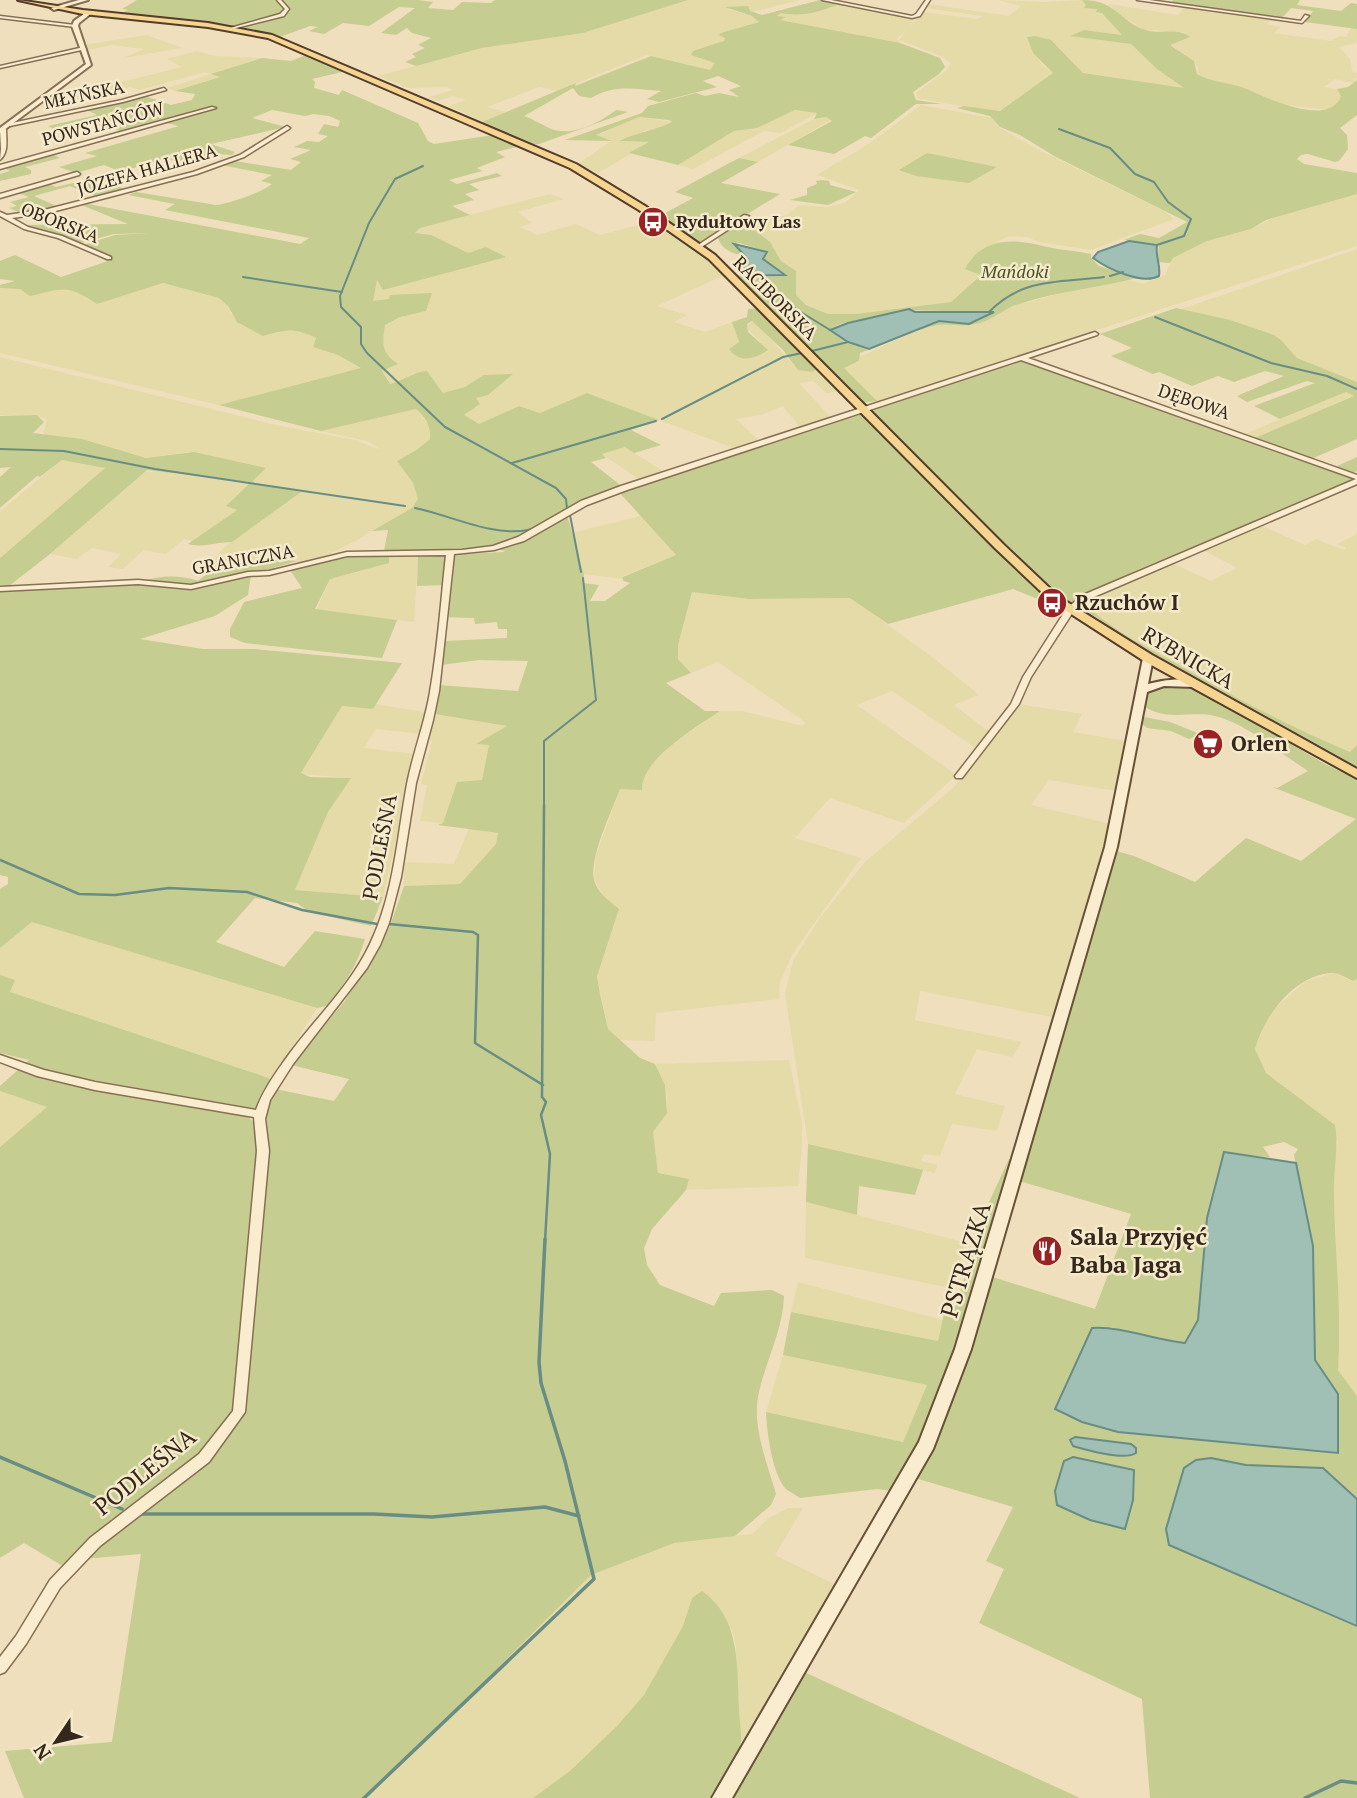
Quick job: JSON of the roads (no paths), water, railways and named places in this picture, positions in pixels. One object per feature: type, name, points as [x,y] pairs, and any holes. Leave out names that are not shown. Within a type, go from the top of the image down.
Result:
[{"type":"main road","name":"RACIBORSKA","points":[[21,0],[90,12]]},
{"type":"main road","name":"RACIBORSKA","points":[[31,0],[90,12],[232,29],[289,42],[573,166],[642,208],[712,257],[864,409]]},
{"type":"main road","points":[[62,6],[84,0]]},
{"type":"main road","points":[[4,128],[89,64],[75,26],[79,19],[90,12]]},
{"type":"main road","name":"RYBNICKA","points":[[864,409],[1009,555],[1070,610],[1148,658],[1357,774]]},
{"type":"main road","name":"PSTRĄZKA","points":[[722,1798],[927,1444],[963,1349],[1111,847],[1148,658]]},
{"type":"main road","points":[[1142,690],[1163,683],[1194,684]]},
{"type":"street","points":[[232,29],[282,15],[287,9],[279,0]]},
{"type":"street","points":[[824,0],[912,17],[918,15],[928,0]]},
{"type":"street","points":[[1139,0],[1302,22],[1307,16]]},
{"type":"street","points":[[0,17],[75,26]]},
{"type":"street","points":[[0,24],[16,18]]},
{"type":"street","points":[[0,67],[84,48]]},
{"type":"street","name":"MŁYŃSKA","points":[[4,128],[123,102],[163,89]]},
{"type":"street","name":"POWSTAŃCÓW","points":[[0,167],[214,108]]},
{"type":"street","points":[[0,158],[4,149],[4,128]]},
{"type":"street","name":"JÓZEFA HALLERA","points":[[7,217],[48,211],[195,173],[242,156],[287,128]]},
{"type":"street","name":"POWSTAŃCÓW","points":[[0,196],[77,174]]},
{"type":"street","name":"OBORSKA","points":[[0,214],[26,229],[60,237],[109,258]]},
{"type":"street","points":[[698,247],[746,216]]},
{"type":"street","points":[[450,552],[507,545],[584,503],[1095,334]]},
{"type":"street","name":"DĘBOWA","points":[[1020,358],[1357,479]]},
{"type":"street","name":"DĘBOWA","points":[[1070,610],[1086,597],[1107,586],[1357,479]]},
{"type":"street","name":"GRANICZNA","points":[[0,589],[138,582],[191,587],[248,574],[270,573],[347,554],[450,552]]},
{"type":"street","name":"PODLEŚNA","points":[[0,1668],[21,1640],[55,1584],[95,1542],[204,1458],[239,1412],[262,1151],[260,1114],[267,1096],[296,1054],[365,965],[384,921],[397,878],[412,782],[431,711],[450,552]]},
{"type":"street","points":[[959,776],[1015,704],[1027,677],[1070,610]]},
{"type":"street","points":[[0,1058],[41,1073],[95,1086],[260,1114]]},
{"type":"water","points":[[1129,241],[1157,245],[1159,276],[1144,279],[1135,277],[1107,267],[1093,258],[1098,252]]},
{"type":"water","points":[[734,244],[767,252],[763,259],[785,275],[746,276],[744,269],[748,259]]},
{"type":"water","points":[[909,309],[915,312],[994,312],[969,324],[939,321],[869,349],[848,342],[830,330],[848,323]]},
{"type":"water","points":[[1224,1152],[1296,1163],[1313,1246],[1315,1360],[1338,1394],[1338,1453],[1118,1432],[1082,1422],[1055,1409],[1092,1328],[1115,1329],[1185,1343],[1198,1320],[1207,1218]]},
{"type":"water","points":[[1075,1437],[1131,1444],[1136,1448],[1136,1453],[1123,1456],[1087,1450],[1073,1446],[1070,1440]]},
{"type":"water","points":[[1073,1457],[1134,1470],[1133,1500],[1125,1529],[1090,1520],[1057,1505],[1055,1491],[1064,1461]]},
{"type":"water","points":[[1211,1458],[1246,1465],[1323,1468],[1357,1499],[1357,1626],[1169,1545],[1166,1529],[1184,1468],[1196,1460]]},
{"type":"waterway","points":[[1059,129],[1110,148],[1135,174],[1154,182],[1168,202],[1191,219],[1184,236],[1157,245]]},
{"type":"waterway","points":[[342,292],[369,223],[395,179],[423,166]]},
{"type":"waterway","points":[[1110,276],[1123,272]]},
{"type":"waterway","points":[[764,276],[783,301],[830,330]]},
{"type":"waterway","points":[[243,277],[342,292]]},
{"type":"waterway","points":[[989,312],[1002,301],[1029,287],[1057,281],[1104,277]]},
{"type":"waterway","points":[[342,292],[341,307],[361,327],[361,344],[367,353],[445,427],[556,488],[566,499],[567,509],[538,526],[514,531],[486,528],[415,508]]},
{"type":"waterway","points":[[1155,317],[1271,363],[1327,376],[1357,389]]},
{"type":"waterway","points":[[812,351],[848,342]]},
{"type":"waterway","points":[[662,419],[783,357],[802,353]]},
{"type":"waterway","points":[[512,463],[656,421]]},
{"type":"waterway","points":[[0,449],[64,451],[155,469],[405,506]]},
{"type":"waterway","points":[[570,515],[581,572]]},
{"type":"waterway","points":[[544,805],[544,741],[596,700],[583,578]]},
{"type":"waterway","points":[[542,1084],[544,805]]},
{"type":"waterway","points":[[0,860],[79,894],[115,895],[169,888],[247,892],[302,910],[377,924]]},
{"type":"waterway","points":[[389,924],[473,932],[478,935],[475,1043],[542,1084]]},
{"type":"waterway","points":[[542,1084],[542,1097],[546,1102],[541,1115],[550,1154],[545,1241]]},
{"type":"waterway","points":[[545,1239],[539,1362],[541,1383],[578,1516]]},
{"type":"waterway","points":[[0,1457],[122,1509]]},
{"type":"waterway","points":[[139,1514],[374,1514],[432,1517],[545,1507],[578,1516]]},
{"type":"waterway","points":[[364,1798],[594,1579],[578,1516]]},
{"type":"waterway","points":[[1305,1798],[1341,1781],[1357,1783]]},
{"type":"place","name":"Rydułtowy Las","points":[[653,222]]},
{"type":"place","name":"Rzuchów I","points":[[1052,603]]},
{"type":"place","name":"Orlen","points":[[1208,744]]},
{"type":"place","name":"Sala Przyjęć Baba Jaga","points":[[1047,1251]]},
{"type":"park label","name":"Mańdoki","points":[[1015,272]]}]
